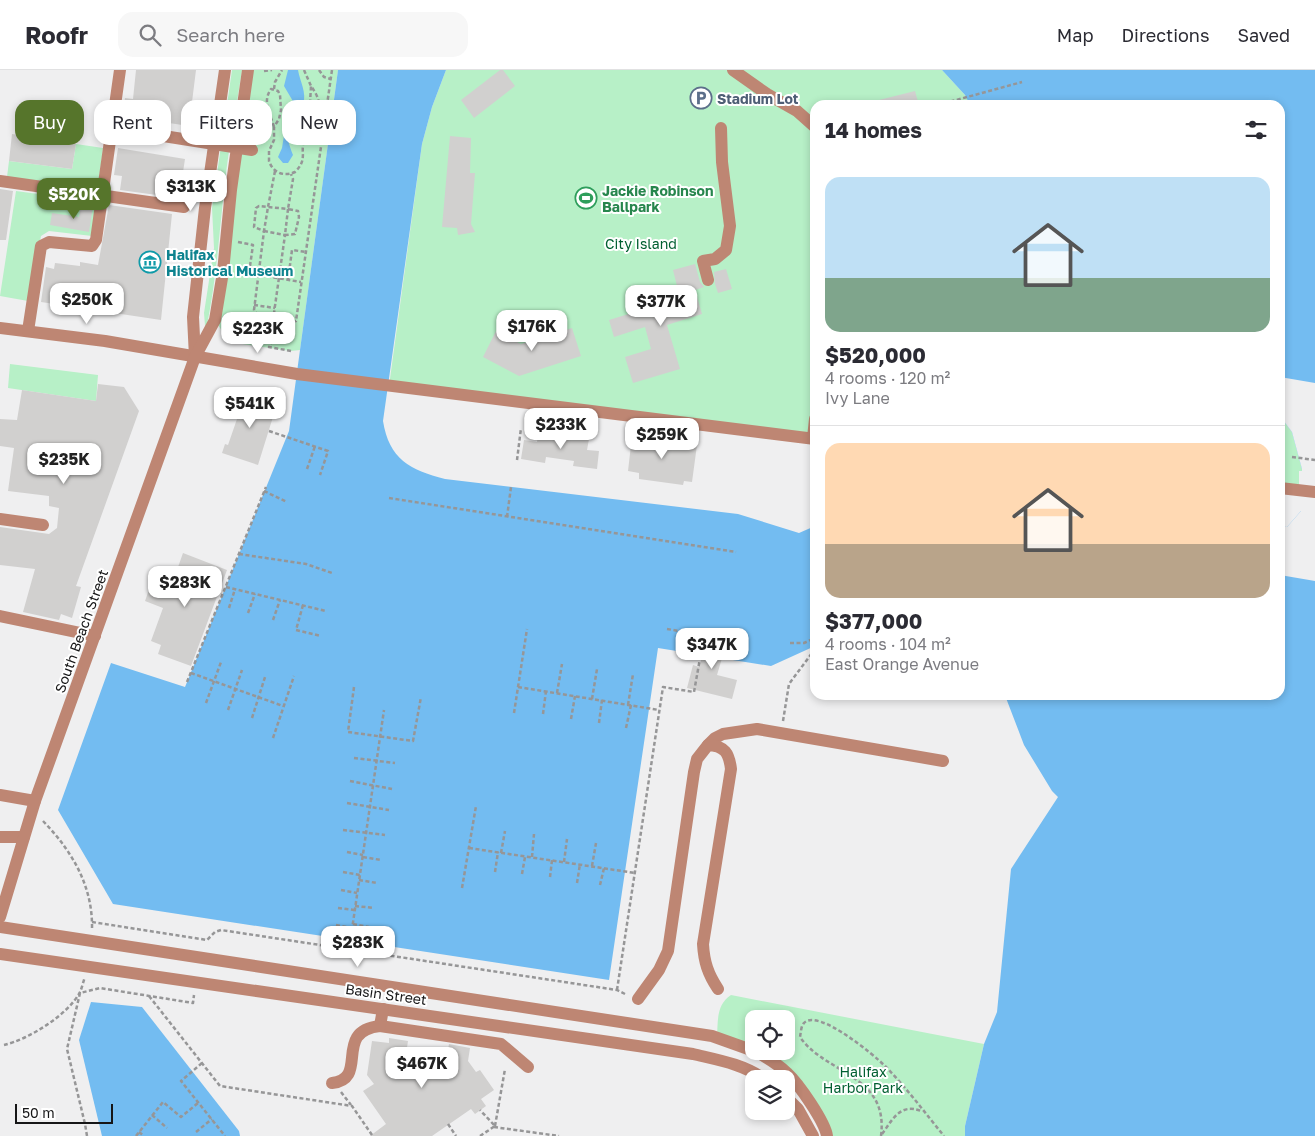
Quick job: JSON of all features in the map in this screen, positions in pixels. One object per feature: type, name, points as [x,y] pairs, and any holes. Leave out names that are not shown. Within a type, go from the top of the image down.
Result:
[{"type":"street","points":[[116,100],[120,70]]},
{"type":"street","name":"South Beach Street","points":[[221,100],[225,70]]},
{"type":"street","name":"South Beach Street","points":[[0,917],[35,801],[195,357],[215,320],[248,70]]},
{"type":"street","points":[[733,70],[767,94],[798,111],[810,122]]},
{"type":"street","points":[[708,280],[704,261],[715,259],[726,250],[730,226],[722,162],[721,128]]},
{"type":"street","points":[[28,332],[40,246],[49,242],[92,246],[96,240],[110,145]]},
{"type":"street","name":"South Beach Street","points":[[195,357],[193,317],[214,145]]},
{"type":"street","points":[[220,145],[252,150]]},
{"type":"street","points":[[0,182],[184,207]]},
{"type":"street","points":[[0,328],[105,341],[287,372],[399,388],[810,438]]},
{"type":"street","points":[[1285,489],[1315,492]]},
{"type":"street","points":[[0,519],[43,525]]},
{"type":"street","points":[[0,616],[95,636]]},
{"type":"street","points":[[634,999],[659,970],[668,950],[694,772],[697,759],[715,738],[723,734],[757,729],[943,761]]},
{"type":"street","points":[[708,745],[720,747],[726,751],[729,756],[731,769],[703,944],[704,959],[709,974],[718,989]]},
{"type":"street","points":[[0,795],[35,801]]},
{"type":"street","points":[[0,837],[24,837]]},
{"type":"street","name":"Basin Street","points":[[0,928],[712,1036],[745,1048]]},
{"type":"street","name":"Basin Street","points":[[0,954],[590,1039],[707,1058],[730,1063],[748,1070]]},
{"type":"street","points":[[216,984],[218,962]]},
{"type":"street","points":[[380,1026],[390,987]]},
{"type":"street","points":[[464,1038],[468,999]]},
{"type":"street","points":[[590,1039],[591,1018]]},
{"type":"street","points":[[332,1083],[339,1082],[350,1071],[355,1039],[366,1027],[380,1026],[501,1044],[528,1067]]},
{"type":"street","points":[[707,1058],[712,1036]]},
{"type":"street","name":"Basin Street","points":[[770,1060],[788,1073],[811,1104],[827,1136]]},
{"type":"street","points":[[795,1106],[813,1136]]},
{"type":"path","points":[[264,71],[272,70]]},
{"type":"path","points":[[282,70],[275,82],[274,89],[270,91],[266,104],[274,127],[274,140],[268,157],[270,166],[275,171],[291,174],[302,163],[304,152],[303,145]]},
{"type":"path","points":[[304,70],[317,100]]},
{"type":"path","points":[[318,70],[324,77],[331,79]]},
{"type":"path","points":[[291,350],[269,347],[280,328],[287,323],[296,321],[332,70]]},
{"type":"path","points":[[956,100],[1022,82]]},
{"type":"path","points":[[310,100],[311,86]]},
{"type":"path","points":[[274,89],[278,91],[281,100],[279,119],[274,127]]},
{"type":"path","points":[[275,171],[264,231],[254,305],[254,310],[260,316],[271,316],[275,308],[293,179],[291,174]]},
{"type":"path","points":[[259,206],[268,207],[298,211],[299,217],[296,234],[264,231],[254,227],[256,208],[259,206]]},
{"type":"path","points":[[238,242],[253,245],[249,273]]},
{"type":"path","points":[[288,280],[292,250],[306,252]]},
{"type":"path","points":[[234,271],[302,282]]},
{"type":"path","points":[[254,305],[275,308]]},
{"type":"path","points":[[225,330],[250,333],[263,327],[280,328]]},
{"type":"path","points":[[517,460],[522,428]]},
{"type":"path","points":[[269,431],[328,451],[320,475]]},
{"type":"path","points":[[307,469],[315,446]]},
{"type":"path","points":[[1292,457],[1315,460]]},
{"type":"path","points":[[187,682],[266,487]]},
{"type":"path","points":[[507,517],[512,487]]},
{"type":"path","points":[[264,491],[287,502]]},
{"type":"path","points":[[389,498],[736,552]]},
{"type":"path","points":[[239,554],[306,564],[332,573]]},
{"type":"path","points":[[226,586],[326,611]]},
{"type":"path","points":[[229,608],[235,589]]},
{"type":"path","points":[[248,613],[255,594]]},
{"type":"path","points":[[273,620],[280,600]]},
{"type":"path","points":[[303,605],[296,630],[321,636]]},
{"type":"path","points":[[667,629],[749,642]]},
{"type":"path","points":[[514,713],[527,630]]},
{"type":"path","points":[[617,990],[663,687],[694,692],[704,636]]},
{"type":"path","points":[[790,642],[804,643],[810,640]]},
{"type":"path","points":[[782,733],[789,684],[810,654]]},
{"type":"path","points":[[206,703],[221,662]]},
{"type":"path","points":[[558,693],[562,664]]},
{"type":"path","points":[[592,699],[597,669]]},
{"type":"path","points":[[228,710],[242,670]]},
{"type":"path","points":[[191,673],[283,706]]},
{"type":"path","points":[[626,728],[633,674]]},
{"type":"path","points":[[273,738],[294,676]]},
{"type":"path","points":[[252,718],[264,677]]},
{"type":"path","points":[[354,687],[348,732],[413,741],[421,697]]},
{"type":"path","points":[[518,687],[659,710]]},
{"type":"path","points":[[543,714],[546,691]]},
{"type":"path","points":[[571,719],[575,696]]},
{"type":"path","points":[[599,723],[602,700]]},
{"type":"path","points":[[349,950],[384,710]]},
{"type":"path","points":[[354,758],[395,763]]},
{"type":"path","points":[[350,781],[392,789]]},
{"type":"path","points":[[347,803],[389,810]]},
{"type":"path","points":[[462,888],[476,806]]},
{"type":"path","points":[[43,821],[64,844],[81,873],[87,889],[92,936]]},
{"type":"path","points":[[343,830],[385,835]]},
{"type":"path","points":[[495,872],[504,831]]},
{"type":"path","points":[[532,858],[534,834]]},
{"type":"path","points":[[564,862],[567,839]]},
{"type":"path","points":[[592,866],[596,843]]},
{"type":"path","points":[[469,848],[634,873]]},
{"type":"path","points":[[347,852],[381,860]]},
{"type":"path","points":[[522,874],[525,856]]},
{"type":"path","points":[[550,877],[552,860]]},
{"type":"path","points":[[577,883],[580,864]]},
{"type":"path","points":[[600,885],[604,868]]},
{"type":"path","points":[[343,872],[360,875]]},
{"type":"path","points":[[359,880],[377,884]]},
{"type":"path","points":[[341,890],[357,893]]},
{"type":"path","points":[[355,906],[374,908]]},
{"type":"path","points":[[338,908],[355,910]]},
{"type":"path","points":[[92,922],[208,940],[215,932],[221,930],[617,990],[624,992],[634,999]]},
{"type":"path","points":[[336,925],[369,927]]},
{"type":"path","points":[[86,973],[66,1049],[86,1124],[87,1136]]},
{"type":"path","points":[[4,1044],[17,1042],[43,1028],[80,993],[100,988],[193,1003]]},
{"type":"path","points":[[148,996],[220,1086],[352,1106],[372,1135]]},
{"type":"path","points":[[881,1136],[882,1124],[871,1095],[857,1078],[806,1045],[800,1037],[805,1022],[810,1020],[821,1021],[870,1052],[886,1067],[944,1136]]},
{"type":"path","points":[[202,1063],[181,1081],[224,1135]]},
{"type":"path","points":[[480,1136],[495,1126],[505,1069]]},
{"type":"path","points":[[341,1092],[346,1090]]},
{"type":"path","points":[[136,1136],[163,1102],[181,1117],[198,1103]]},
{"type":"path","points":[[881,1136],[895,1115],[901,1110],[907,1108],[923,1111]]},
{"type":"path","points":[[480,1110],[495,1126],[559,1136]]},
{"type":"path","points":[[152,1115],[168,1128]]},
{"type":"path","points":[[196,1132],[212,1119]]},
{"type":"path","points":[[448,1124],[456,1136]]},
{"type":"path","points":[[139,1132],[144,1136]]},
{"type":"green space","points":[[232,70],[242,70],[237,100],[228,100]]},
{"type":"green space","points":[[248,70],[338,70],[334,100],[282,100],[282,145],[328,145],[300,350],[291,351],[229,342],[215,320],[238,145],[272,145],[272,100],[244,100]]},
{"type":"green space","name":"City Island","points":[[446,70],[942,70],[968,100],[810,100],[810,438],[389,386],[422,144],[432,107]]},
{"type":"green space","points":[[76,145],[103,148],[98,188],[7,177],[9,161],[72,169]]},
{"type":"green space","points":[[221,145],[230,145],[213,292],[207,325],[205,326],[204,313],[214,248],[212,208]]},
{"type":"green space","points":[[16,191],[97,202],[92,236],[49,231],[41,236],[28,301],[0,296]]},
{"type":"green space","points":[[10,364],[98,375],[96,401],[8,388]]},
{"type":"green space","points":[[1285,423],[1292,432],[1302,469],[1302,486],[1285,484]]},
{"type":"green space","name":"Halifax Harbor Park","points":[[731,995],[984,1044],[965,1126],[965,1136],[827,1136],[811,1104],[795,1089],[795,1070],[775,1070],[765,1060],[795,1060],[795,1010],[745,1010],[745,1048],[717,1038],[720,1009]]},
{"type":"water","points":[[288,70],[298,70],[304,91],[304,100],[292,100],[284,86]]},
{"type":"water","points":[[338,70],[446,70],[432,107],[422,144],[383,421],[390,445],[403,461],[412,467],[445,479],[738,514],[799,533],[810,528],[810,648],[771,666],[658,648],[609,980],[113,904],[58,810],[111,663],[185,687],[289,431],[328,145],[356,145],[356,100],[334,100]]},
{"type":"water","points":[[942,70],[1315,70],[1315,1136],[965,1136],[965,1126],[984,1044],[997,1012],[1011,869],[1058,797],[1052,791],[1024,745],[1007,700],[1285,700],[1285,527],[1287,527],[1301,511],[1302,469],[1292,432],[1285,423],[1285,100],[968,100]]},
{"type":"water","points":[[282,145],[290,145],[293,155],[288,163],[283,163],[278,157]]},
{"type":"water","points":[[91,1002],[142,1007],[239,1131],[240,1136],[102,1136],[79,1040]]},
{"type":"pier","points":[[1285,378],[1315,383],[1315,581],[1285,576],[1285,527],[1287,527],[1301,511],[1301,503],[1299,503],[1299,471],[1302,471],[1302,469],[1292,432],[1285,423]]},
{"type":"building","points":[[136,70],[196,70],[192,100],[181,100],[181,125],[171,123],[171,100],[125,100],[125,98],[133,99]]},
{"type":"building","points":[[500,70],[503,70],[515,86],[474,118],[461,100]]},
{"type":"building","points":[[915,91],[918,100],[879,100]]},
{"type":"building","points":[[12,134],[15,134],[15,145],[76,145],[72,169],[9,161]]},
{"type":"building","points":[[450,136],[471,138],[470,173],[475,173],[471,224],[475,232],[458,235],[457,228],[442,227]]},
{"type":"building","points":[[118,148],[185,159],[179,198],[120,190],[122,176],[114,175]]},
{"type":"building","points":[[0,189],[13,191],[6,240],[0,240]]},
{"type":"building","points":[[81,205],[93,206],[89,232],[50,225],[52,213],[79,217]]},
{"type":"building","points":[[109,205],[172,214],[161,320],[41,302],[46,267],[54,269],[55,263],[80,266],[80,262],[98,265]]},
{"type":"building","points":[[695,264],[700,282],[704,287],[695,290],[702,314],[667,325],[680,369],[633,383],[625,357],[651,349],[645,327],[614,337],[609,320],[680,298],[673,270]]},
{"type":"building","points":[[726,269],[732,289],[718,293],[714,272]]},
{"type":"building","points":[[572,328],[581,356],[519,376],[483,357],[496,331],[521,344]]},
{"type":"building","points":[[98,384],[124,387],[139,411],[76,586],[81,587],[72,618],[61,614],[59,620],[23,612],[35,569],[0,565],[0,527],[49,534],[57,528],[59,508],[49,506],[49,496],[8,491],[14,448],[0,446],[0,419],[17,420],[22,390],[96,401]]},
{"type":"building","points":[[242,393],[277,404],[258,465],[222,453],[225,444],[228,445],[237,419],[233,416]]},
{"type":"building","points":[[556,431],[589,439],[587,450],[599,451],[597,469],[573,466],[574,461],[546,457],[545,463],[521,459],[524,440],[537,442],[538,432],[555,435]]},
{"type":"building","points":[[632,436],[697,445],[692,482],[684,481],[683,485],[639,479],[639,473],[628,471]]},
{"type":"building","points":[[183,553],[227,570],[191,666],[158,654],[161,645],[151,641],[163,608],[145,601],[152,581],[171,587]]},
{"type":"building","points":[[710,632],[728,638],[717,675],[737,680],[732,699],[687,688],[693,665],[699,667]]},
{"type":"building","points":[[389,1038],[408,1041],[405,1060],[428,1063],[430,1052],[447,1055],[449,1044],[470,1048],[468,1061],[476,1072],[480,1070],[494,1090],[481,1099],[486,1106],[475,1114],[471,1109],[432,1136],[370,1136],[386,1124],[363,1091],[374,1084],[367,1075],[372,1041],[389,1043]]},
{"type":"place","name":"Stadium Lot","points":[[701,98]]},
{"type":"place","name":"Jackie Robinson Ballpark","points":[[586,198]]},
{"type":"place","name":"Halifax Historical Museum","points":[[150,262]]}]
